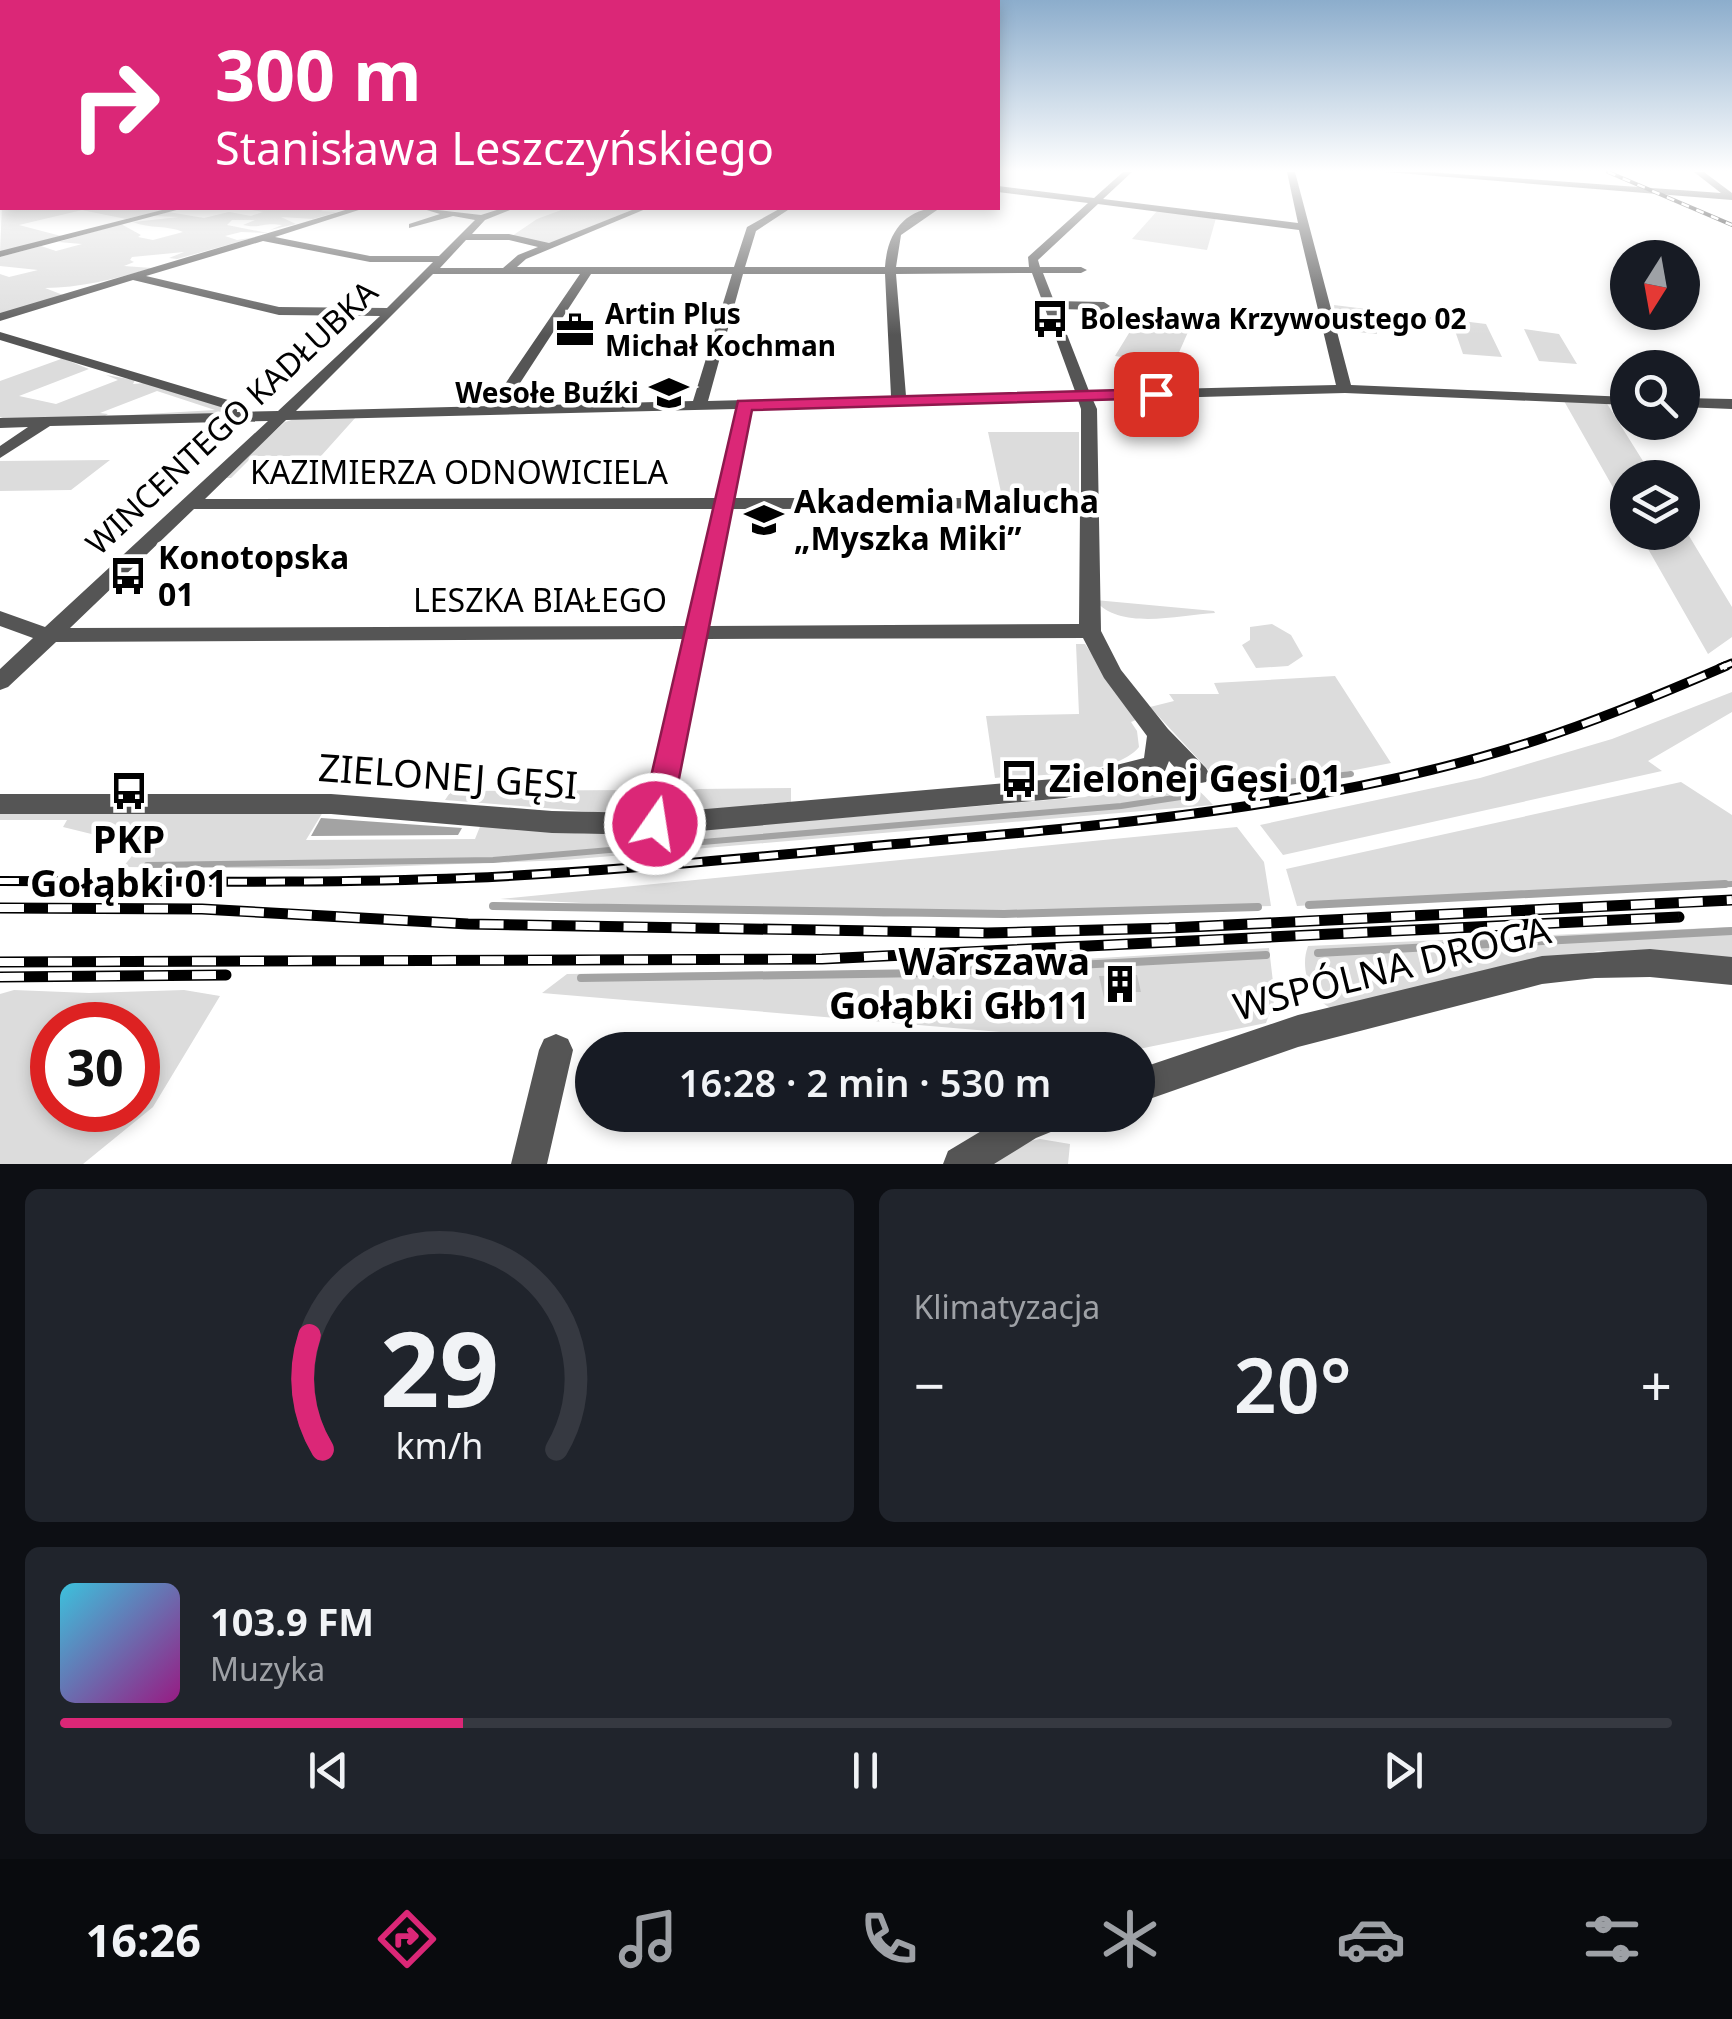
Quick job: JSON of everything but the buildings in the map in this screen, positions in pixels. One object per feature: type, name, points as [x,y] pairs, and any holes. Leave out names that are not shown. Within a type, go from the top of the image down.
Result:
[{"type":"street","points":[[0,254],[107,226]]},
{"type":"street","points":[[0,317],[299,226]]},
{"type":"street","name":"WINCENTEGO KADŁUBKA","points":[[0,682],[392,312],[474,226]]},
{"type":"street","points":[[507,270],[518,259],[599,226]]},
{"type":"street","points":[[699,406],[751,229],[755,226]]},
{"type":"street","points":[[899,400],[890,270],[895,235],[908,226]]},
{"type":"street","points":[[1066,226],[1032,256],[1088,409],[1090,631],[1112,673],[1159,736],[1197,774]]},
{"type":"street","points":[[1297,226],[1303,227],[1345,389]]},
{"type":"street","points":[[263,237],[370,259],[507,270],[1082,270]]},
{"type":"street","points":[[464,237],[509,237],[550,246]]},
{"type":"street","points":[[494,411],[588,270]]},
{"type":"street","points":[[132,276],[278,311],[392,312]]},
{"type":"street","points":[[1050,305],[1104,306]]},
{"type":"street","points":[[0,336],[233,406],[227,418]]},
{"type":"street","points":[[0,423],[1345,389],[1610,399]]},
{"type":"street","points":[[1700,403],[1732,404]]},
{"type":"street","points":[[655,824],[744,405]]},
{"type":"street","points":[[0,453],[46,422]]},
{"type":"street","name":"KAZIMIERZA ODNOWICIELA","points":[[189,504],[1088,502]]},
{"type":"street","name":"LESZKA BIAŁEGO","points":[[0,617],[25,630],[50,635],[1090,631]]},
{"type":"street","name":"ZIELONEJ GĘSI","points":[[0,804],[330,804],[570,823],[655,824],[920,804],[1083,786],[1156,764],[1159,736]]},
{"type":"street","name":"WSPÓLNA DROGA","points":[[1155,1080],[1298,1031],[1542,970],[1650,963],[1732,971]]},
{"type":"street","points":[[529,1164],[556,1050]]},
{"type":"street","points":[[961,1164],[1013,1132]]},
{"type":"shaded area","points":[[1,226],[24,226],[61,236],[0,252]]},
{"type":"shaded area","points":[[113,226],[125,226],[141,235],[138,237],[153,240],[183,232],[150,226],[234,226],[268,233],[225,236],[237,240],[256,237],[177,259],[169,258],[184,252],[132,257],[134,262],[124,266],[152,268],[97,282],[45,288],[63,295],[0,315],[0,274],[9,277],[38,270],[0,266],[0,257],[41,246],[56,251],[82,244],[58,242]]},
{"type":"shaded area","points":[[526,226],[594,226],[547,244],[512,236]]},
{"type":"shaded area","points":[[1143,226],[1214,226],[1207,250],[1132,239]]},
{"type":"shaded area","points":[[1334,305],[1486,324],[1502,357],[1463,354],[1452,322],[1373,311],[1377,334],[1337,330]]},
{"type":"shaded area","points":[[1140,315],[1192,323],[1173,366],[1115,356]]},
{"type":"shaded area","points":[[1524,329],[1559,334],[1577,364],[1539,361]]},
{"type":"shaded area","points":[[54,355],[89,369],[19,396],[56,404],[118,380],[106,375],[226,408],[216,415],[111,416],[215,410],[157,391],[100,413],[108,414],[105,416],[9,420],[0,417],[0,381],[61,359]]},
{"type":"shaded area","points":[[1564,401],[1606,402],[1610,408],[1610,440],[1630,440],[1642,460],[1610,460],[1610,482]]},
{"type":"shaded area","points":[[356,417],[321,456],[253,456],[231,478],[223,478],[285,422],[298,418]]},
{"type":"shaded area","points":[[988,432],[1079,432],[1079,497],[978,501],[977,497],[1002,497]]},
{"type":"shaded area","points":[[110,460],[71,490],[0,491],[0,461]]},
{"type":"shaded area","points":[[1649,550],[1698,550],[1732,607],[1732,637],[1708,654]]},
{"type":"shaded area","points":[[1095,600],[1215,613],[1134,618],[1106,610]]},
{"type":"shaded area","points":[[1272,624],[1291,635],[1303,656],[1288,666],[1256,668],[1242,645],[1250,640],[1250,627]]},
{"type":"shaded area","points":[[1076,644],[1085,644],[1136,720],[1131,722],[1139,747],[1128,757],[1093,769],[995,778],[986,716],[1079,714]]},
{"type":"shaded area","points":[[1335,676],[1391,763],[1324,776],[1223,786],[1150,707],[1174,701],[1169,694],[1219,694],[1214,683]]},
{"type":"shaded area","points":[[1732,692],[1732,712],[1648,761],[1662,771],[1283,855],[1260,825],[1480,778],[1612,739]]},
{"type":"shaded area","points":[[1157,775],[1188,783],[1213,805],[565,860],[327,869],[123,867],[136,851],[128,843],[63,827],[67,820],[0,820],[0,814],[323,812],[306,840],[475,839],[481,824],[585,834],[649,834],[1085,797]]},
{"type":"shaded area","points":[[1681,782],[1732,815],[1732,884],[1590,888],[1297,906],[1286,869]]},
{"type":"shaded area","points":[[791,788],[791,802],[685,812],[675,808],[674,794],[699,789]]},
{"type":"shaded area","points":[[630,790],[635,795],[650,794],[649,801],[637,811],[618,814],[445,800],[451,791]]},
{"type":"shaded area","points":[[321,818],[462,828],[458,835],[311,836]]},
{"type":"shaded area","points":[[1237,827],[1264,862],[1271,906],[884,917],[500,899]]},
{"type":"shaded area","points":[[1732,927],[1732,965],[1598,951],[1333,1009],[1313,991],[1305,965],[1308,946]]},
{"type":"shaded area","points":[[1269,948],[1275,999],[1266,1023],[1155,1046],[1155,1032],[1001,1032],[542,993],[567,974],[898,970]]},
{"type":"shaded area","points":[[14,990],[184,990],[220,996],[160,1095],[160,1002],[30,1002],[30,1132],[122,1132],[83,1164],[0,1164],[0,994]]},
{"type":"shaded area","points":[[1040,1139],[1070,1144],[1068,1164],[988,1164],[1025,1142]]},
{"type":"waterway","points":[[1233,789],[1351,774]]},
{"type":"waterway","points":[[147,865],[493,860],[1121,806],[1194,795]]},
{"type":"waterway","points":[[1309,905],[1725,884]]},
{"type":"waterway","points":[[1675,887],[1732,884]]},
{"type":"waterway","points":[[493,906],[1004,914],[1258,907]]},
{"type":"waterway","points":[[1318,953],[1732,931]]},
{"type":"waterway","points":[[581,978],[929,973],[1266,955]]},
{"type":"railway","points":[[1720,668],[1732,663]]},
{"type":"railway","points":[[0,881],[350,881],[520,875],[735,859],[1220,810],[1380,782],[1459,763],[1585,723],[1726,666]]},
{"type":"railway","points":[[0,908],[202,909],[468,924],[987,933],[1169,928],[1732,900]]},
{"type":"railway","points":[[0,962],[822,959],[1679,917]]},
{"type":"railway","points":[[0,977],[226,975]]},
{"type":"place","name":"Bolesława Krzywoustego 02","points":[[1050,319]]},
{"type":"place","name":"Artin Plus Michał Kochman","points":[[575,330]]},
{"type":"place","name":"Wesołe Buźki","points":[[669,393]]},
{"type":"place","name":"Akademia Malucha „Myszka Miki”","points":[[764,520]]},
{"type":"place","name":"Konotopska 01","points":[[128,576]]},
{"type":"place","name":"Zielonej Gęsi 01","points":[[1019,779]]},
{"type":"place","name":"PKP Gołąbki 01","points":[[129,791]]},
{"type":"place","name":"Warszawa Gołąbki Głb11","points":[[1120,984]]},
{"type":"route","points":[[655,824],[744,405],[1156,394]]}]
